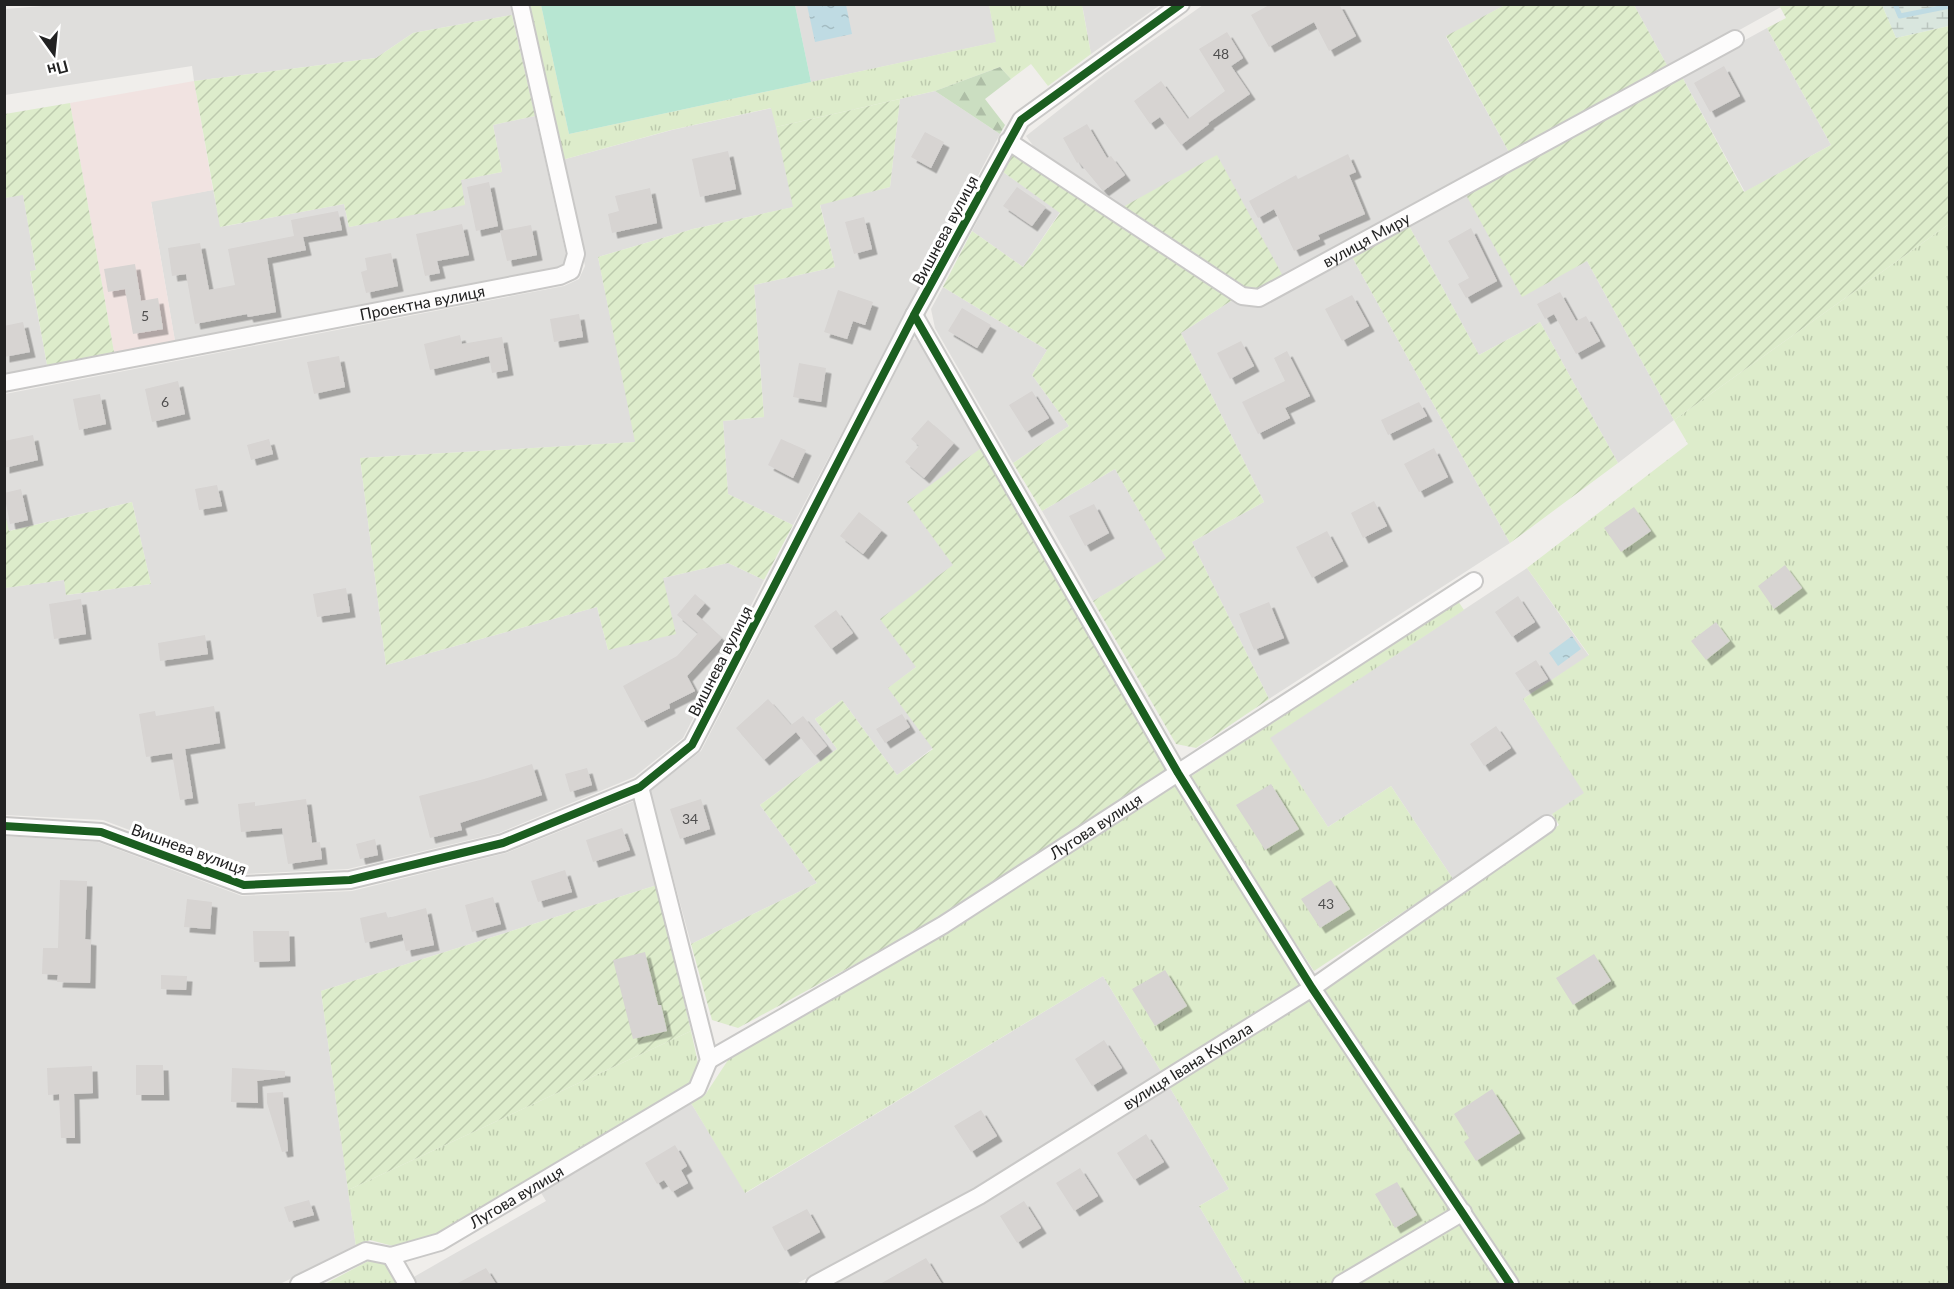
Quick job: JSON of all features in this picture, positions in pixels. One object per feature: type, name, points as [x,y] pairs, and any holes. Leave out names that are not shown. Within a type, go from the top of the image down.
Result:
[{"type":"street","name":"Проектна вулиця","points":[[4,383],[560,276],[571,271],[576,254],[520,4]]},
{"type":"street","name":"Вишнева вулиця","points":[[4,826],[100,832],[244,885],[350,880],[503,843],[640,787],[692,745],[914,315],[1021,120],[1180,4]]},
{"type":"street","name":"вулиця Миру","points":[[1008,141],[1242,297],[1259,298],[1735,39]]},
{"type":"street","points":[[914,315],[1178,773],[1312,987],[1509,1284]]},
{"type":"street","name":"Лугова вулиця","points":[[299,1284],[366,1251],[390,1256],[440,1242],[697,1089],[709,1060],[943,925],[1474,582]]},
{"type":"street","points":[[640,787],[709,1060]]},
{"type":"street","name":"вулиця Івана Купала","points":[[815,1284],[979,1196],[1312,987],[1547,824]]},
{"type":"street","points":[[1341,1284],[1463,1212]]},
{"type":"street","points":[[390,1256],[407,1284]]},
{"type":"shaded area","points":[[68,4],[510,4],[512,15],[413,33],[376,58],[194,81],[192,66],[5,95],[5,9]]},
{"type":"shaded area","points":[[1082,4],[1160,5],[1091,54]]},
{"type":"shaded area","points":[[1779,4],[1781,7],[1669,69],[1634,5]]},
{"type":"shaded area","points":[[795,5],[989,5],[997,42],[811,82]]},
{"type":"shaded area","points":[[1203,5],[1505,5],[1446,37],[1510,154],[1284,278],[1121,208],[1037,151],[1026,136],[1106,73]]},
{"type":"shaded area","points":[[1767,28],[1831,145],[1745,192],[1681,75]]},
{"type":"shaded area","points":[[194,81],[213,190],[151,202],[175,341],[114,352],[70,103]]},
{"type":"shaded area","points":[[935,91],[1000,134],[793,525],[728,494],[723,421],[764,417],[754,285],[835,267],[820,204],[890,187],[900,99]]},
{"type":"shaded area","points":[[772,108],[794,207],[693,229],[598,257],[636,442],[360,458],[386,665],[597,607],[608,650],[663,578],[728,563],[764,580],[683,738],[634,777],[499,833],[348,869],[246,874],[103,820],[5,815],[4,588],[64,580],[67,595],[151,584],[132,502],[8,531],[4,514],[5,394],[564,286],[579,279],[585,266],[562,160],[672,130]]},
{"type":"shaded area","points":[[535,116],[566,255],[564,264],[175,341],[151,201],[213,190],[221,227],[344,204],[349,227],[465,204],[460,180],[502,172],[493,125]]},
{"type":"shaded area","points":[[1003,172],[1060,212],[1023,267],[972,231]]},
{"type":"shaded area","points":[[1465,193],[1587,261],[1674,420],[1618,463],[1540,322],[1479,355],[1408,224]]},
{"type":"shaded area","points":[[23,194],[36,270],[30,272],[47,365],[5,374],[5,198]]},
{"type":"shaded area","points":[[1351,255],[1510,543],[1269,699],[1192,542],[1264,502],[1181,333],[1234,299]]},
{"type":"shaded area","points":[[943,287],[1047,350],[1032,375],[1069,426],[1013,463],[935,328],[931,309]]},
{"type":"shaded area","points":[[912,340],[923,340],[984,446],[953,565],[916,667],[889,688],[933,748],[897,775],[842,700],[815,719],[837,749],[760,805],[817,883],[691,944],[650,791],[701,751]]},
{"type":"shaded area","points":[[1115,469],[1167,559],[1093,601],[1042,511]]},
{"type":"shaded area","points":[[1527,568],[1589,656],[1523,699],[1585,793],[1453,879],[1391,786],[1328,827],[1269,738]]},
{"type":"shaded area","points":[[634,801],[657,885],[321,991],[356,1247],[280,1284],[5,1284],[4,836],[98,842],[242,896],[352,891],[506,853]]},
{"type":"shaded area","points":[[1103,976],[1162,1073],[975,1189],[796,1284],[416,1284],[412,1278],[546,1201],[540,1191],[691,1103],[746,1193]]},
{"type":"shaded area","points":[[1169,1086],[1229,1189],[1199,1206],[1245,1284],[830,1284]]},
{"type":"green space","points":[[530,5],[541,5],[569,134],[996,42],[989,5],[1082,5],[1091,54],[1048,86],[1031,64],[1011,79],[1000,67],[935,91],[776,127],[771,108],[671,130],[562,160]]},
{"type":"green space","points":[[541,5],[795,5],[811,82],[569,134]]},
{"type":"green space","points":[[1505,5],[1634,5],[1669,69],[1510,154],[1446,36]]},
{"type":"green space","points":[[1779,5],[1882,5],[1896,38],[1949,26],[1949,224],[1674,420],[1587,261],[1522,297],[1465,193],[1681,75],[1744,192],[1831,145],[1767,28],[1786,18]]},
{"type":"green space","points":[[1882,5],[1949,5],[1949,26],[1896,38]]},
{"type":"green space","points":[[512,15],[535,116],[493,125],[502,172],[461,180],[465,205],[349,227],[344,204],[220,227],[194,81],[376,58],[413,33]]},
{"type":"green space","points":[[1000,67],[1011,79],[985,99],[1005,125],[1000,134],[935,91]]},
{"type":"green space","points":[[900,99],[890,187],[820,205],[835,267],[754,285],[764,417],[723,421],[728,494],[793,525],[764,580],[728,563],[663,578],[676,634],[608,650],[597,607],[386,665],[360,458],[635,442],[598,257],[693,229],[793,207],[776,127]]},
{"type":"green space","points":[[70,103],[114,352],[47,365],[30,271],[36,270],[23,195],[5,198],[5,114]]},
{"type":"green space","points":[[1013,151],[1234,299],[1181,333],[1264,502],[1192,542],[1269,699],[1196,748],[1176,744],[1093,601],[1166,558],[1115,469],[1042,511],[1013,463],[1069,426],[1032,375],[1047,350],[943,287],[972,231],[1023,267],[1060,213],[1003,172]]},
{"type":"green space","points":[[1217,155],[1284,278],[1258,292],[1244,291],[1121,208]]},
{"type":"green space","points":[[1408,224],[1479,355],[1540,322],[1618,463],[1510,543],[1351,255]]},
{"type":"green space","points":[[1949,224],[1949,1284],[1520,1284],[1323,987],[1559,825],[1552,814],[1584,793],[1523,699],[1589,655],[1527,568],[1688,444],[1674,420]]},
{"type":"green space","points":[[984,446],[1166,769],[940,918],[738,1028],[712,1020],[691,944],[817,883],[760,805],[837,749],[815,719],[842,700],[897,775],[933,749],[888,688],[916,667],[880,619],[953,565],[907,502]]},
{"type":"green space","points":[[132,502],[151,584],[66,595],[64,580],[5,588],[5,514],[9,531]]},
{"type":"green space","points":[[1458,601],[1464,610],[1270,738],[1328,827],[1391,786],[1453,879],[1314,971],[1187,779]]},
{"type":"green space","points":[[1174,784],[1301,985],[1162,1073],[1103,976],[745,1193],[691,1103],[705,1095],[730,1057],[947,932]]},
{"type":"green space","points":[[657,885],[691,1031],[348,1190],[321,991]]},
{"type":"green space","points":[[1309,998],[1452,1211],[1329,1284],[1245,1284],[1199,1206],[1229,1189],[1169,1086]]},
{"type":"green space","points":[[691,1031],[698,1063],[692,1084],[437,1234],[393,1246],[370,1240],[356,1247],[348,1190]]},
{"type":"green space","points":[[1458,1221],[1499,1284],[1351,1284]]},
{"type":"green space","points":[[370,1260],[387,1264],[399,1284],[325,1284]]},
{"type":"water","points":[[807,5],[846,5],[852,34],[815,42]]},
{"type":"water","points":[[1572,636],[1581,649],[1558,666],[1549,653]]},
{"type":"building","points":[[1271,4],[1339,4],[1356,36],[1329,51],[1314,22],[1269,47],[1251,15]]},
{"type":"building","points":[[1227,32],[1243,58],[1231,66],[1250,94],[1181,145],[1160,117],[1150,124],[1134,101],[1161,81],[1188,119],[1225,91],[1199,49]]},
{"type":"building","points":[[1724,66],[1740,96],[1710,112],[1694,83]]},
{"type":"building","points":[[1087,124],[1107,158],[1111,156],[1125,175],[1103,191],[1079,162],[1077,163],[1063,138]]},
{"type":"building","points":[[925,132],[944,142],[931,168],[911,157]]},
{"type":"building","points":[[728,151],[736,189],[700,197],[692,159]]},
{"type":"building","points":[[1348,154],[1356,172],[1349,175],[1365,214],[1318,235],[1320,239],[1294,251],[1274,209],[1258,218],[1249,201],[1296,175],[1298,179]]},
{"type":"building","points":[[489,182],[498,226],[476,231],[467,187]]},
{"type":"building","points":[[1017,187],[1046,207],[1032,226],[1003,206]]},
{"type":"building","points":[[650,188],[657,223],[612,233],[608,214],[619,211],[615,196]]},
{"type":"building","points":[[338,211],[342,230],[303,237],[306,250],[267,258],[276,312],[248,317],[247,314],[195,324],[186,274],[172,276],[168,248],[200,243],[209,290],[235,285],[228,249],[294,236],[291,220]]},
{"type":"building","points":[[864,217],[872,249],[854,254],[845,222]]},
{"type":"building","points":[[462,224],[469,255],[437,261],[440,273],[425,276],[416,234]]},
{"type":"building","points":[[531,225],[537,255],[507,261],[500,231]]},
{"type":"building","points":[[1471,228],[1497,281],[1466,298],[1458,284],[1469,278],[1448,241]]},
{"type":"building","points":[[391,253],[398,286],[366,293],[361,272],[367,270],[365,258]]},
{"type":"building","points":[[135,264],[141,301],[158,298],[163,329],[133,334],[125,289],[108,292],[104,269]]},
{"type":"building","points":[[838,290],[873,302],[865,325],[853,321],[847,339],[824,332]]},
{"type":"building","points":[[1560,292],[1576,321],[1586,316],[1600,341],[1576,354],[1554,314],[1545,319],[1537,304]]},
{"type":"building","points":[[1352,295],[1369,326],[1342,341],[1325,309]]},
{"type":"building","points":[[962,308],[991,325],[977,348],[948,331]]},
{"type":"building","points":[[579,314],[583,337],[554,342],[550,319]]},
{"type":"building","points":[[23,322],[30,352],[4,357],[4,326]]},
{"type":"building","points":[[460,335],[462,344],[502,337],[508,370],[492,373],[489,356],[430,370],[424,344]]},
{"type":"building","points":[[1241,341],[1254,366],[1230,379],[1217,353]]},
{"type":"building","points":[[1287,351],[1310,396],[1285,408],[1290,418],[1258,434],[1242,402],[1285,381],[1274,358]]},
{"type":"building","points":[[339,356],[345,387],[314,394],[307,362]]},
{"type":"building","points":[[799,363],[826,368],[821,402],[793,397]]},
{"type":"building","points":[[178,381],[185,414],[152,422],[145,389]]},
{"type":"building","points":[[1032,391],[1049,418],[1026,432],[1009,405]]},
{"type":"building","points":[[100,394],[106,424],[79,430],[73,399]]},
{"type":"building","points":[[1419,402],[1427,416],[1388,435],[1381,420]]},
{"type":"building","points":[[928,420],[954,443],[924,478],[905,462],[919,446],[911,439]]},
{"type":"building","points":[[33,435],[38,460],[4,468],[4,441]]},
{"type":"building","points":[[269,439],[273,454],[251,460],[247,445]]},
{"type":"building","points":[[781,439],[806,450],[793,478],[768,465]]},
{"type":"building","points":[[1434,448],[1448,477],[1419,492],[1404,464]]},
{"type":"building","points":[[217,485],[222,506],[199,510],[195,489]]},
{"type":"building","points":[[21,489],[28,520],[10,524],[4,493]]},
{"type":"building","points":[[1374,501],[1387,526],[1363,538],[1351,513]]},
{"type":"building","points":[[1094,504],[1109,533],[1085,546],[1069,516]]},
{"type":"building","points":[[1634,507],[1651,531],[1621,552],[1604,528]]},
{"type":"building","points":[[859,512],[882,530],[863,554],[840,536]]},
{"type":"building","points":[[1327,531],[1343,561],[1312,578],[1296,547]]},
{"type":"building","points":[[1785,565],[1802,588],[1774,609],[1758,586]]},
{"type":"building","points":[[346,588],[350,612],[317,617],[313,594]]},
{"type":"building","points":[[695,594],[705,603],[696,614],[722,638],[687,676],[695,691],[669,704],[670,708],[642,722],[623,686],[677,656],[698,633],[677,615]]},
{"type":"building","points":[[1518,596],[1535,622],[1512,637],[1495,612]]},
{"type":"building","points":[[81,599],[86,634],[54,639],[49,604]]},
{"type":"building","points":[[1269,602],[1284,638],[1254,650],[1239,614]]},
{"type":"building","points":[[836,610],[853,633],[831,649],[814,626]]},
{"type":"building","points":[[1716,622],[1730,641],[1706,660],[1691,641]]},
{"type":"building","points":[[205,635],[208,654],[160,661],[158,643]]},
{"type":"building","points":[[1536,660],[1548,679],[1527,691],[1515,673]]},
{"type":"building","points":[[768,699],[791,725],[803,716],[827,746],[815,756],[796,732],[764,760],[736,728]]},
{"type":"building","points":[[214,706],[220,743],[185,749],[193,798],[180,800],[172,753],[146,757],[139,714],[155,711],[156,716]]},
{"type":"building","points":[[902,714],[910,727],[885,743],[876,729]]},
{"type":"building","points":[[1496,726],[1511,748],[1484,766],[1470,744]]},
{"type":"building","points":[[532,764],[542,795],[460,823],[462,830],[430,838],[419,796]]},
{"type":"building","points":[[587,768],[592,785],[570,792],[565,774]]},
{"type":"building","points":[[1271,784],[1299,829],[1265,850],[1236,805]]},
{"type":"building","points":[[306,799],[312,843],[320,842],[322,859],[288,864],[282,828],[241,832],[238,804],[255,802],[255,806]]},
{"type":"building","points":[[701,799],[710,829],[680,839],[670,809]]},
{"type":"building","points":[[622,828],[630,850],[593,862],[586,840]]},
{"type":"building","points":[[375,839],[378,855],[360,859],[356,844]]},
{"type":"building","points":[[565,870],[572,892],[538,902],[531,881]]},
{"type":"building","points":[[60,880],[87,881],[85,939],[91,940],[90,983],[57,982],[58,975],[42,974],[43,948],[58,948]]},
{"type":"building","points":[[1331,880],[1350,909],[1320,928],[1301,899]]},
{"type":"building","points":[[493,897],[501,924],[472,932],[465,905]]},
{"type":"building","points":[[187,899],[212,902],[210,929],[184,927]]},
{"type":"building","points":[[426,908],[434,945],[406,951],[402,934],[365,943],[360,918],[386,912],[388,918]]},
{"type":"building","points":[[253,931],[289,931],[290,961],[254,962]]},
{"type":"building","points":[[645,952],[667,1031],[633,1039],[613,960]]},
{"type":"building","points":[[1594,954],[1611,981],[1573,1005],[1556,978]]},
{"type":"building","points":[[1165,970],[1187,1006],[1155,1026],[1132,989]]},
{"type":"building","points":[[161,975],[187,976],[186,990],[161,989]]},
{"type":"building","points":[[1104,1040],[1122,1068],[1092,1086],[1075,1059]]},
{"type":"building","points":[[136,1065],[163,1065],[164,1095],[136,1095]]},
{"type":"building","points":[[92,1066],[93,1093],[74,1094],[75,1138],[61,1138],[59,1094],[48,1095],[47,1068]]},
{"type":"building","points":[[232,1068],[285,1071],[285,1077],[257,1081],[258,1103],[231,1102]]},
{"type":"building","points":[[1492,1089],[1520,1133],[1476,1161],[1464,1142],[1469,1138],[1454,1114]]},
{"type":"building","points":[[283,1092],[288,1151],[282,1152],[267,1103],[267,1093]]},
{"type":"building","points":[[981,1110],[997,1136],[971,1152],[954,1126]]},
{"type":"building","points":[[1146,1134],[1164,1162],[1134,1180],[1117,1153]]},
{"type":"building","points":[[675,1145],[687,1166],[681,1170],[688,1183],[672,1192],[664,1180],[657,1184],[645,1163]]},
{"type":"building","points":[[1080,1168],[1098,1196],[1074,1211],[1056,1183]]},
{"type":"building","points":[[1397,1182],[1417,1215],[1395,1228],[1375,1194]]},
{"type":"building","points":[[309,1200],[314,1215],[289,1222],[284,1207]]},
{"type":"building","points":[[1024,1201],[1041,1228],[1017,1243],[1000,1216]]},
{"type":"building","points":[[807,1209],[820,1232],[785,1251],[772,1227]]},
{"type":"building","points":[[926,1258],[942,1284],[880,1284]]},
{"type":"building","points":[[486,1268],[496,1284],[456,1284]]},
{"type":"waterway","points":[[1895,4],[1900,16],[1950,6]]},
{"type":"cycle path","points":[[4,826],[101,832],[244,885],[350,880],[503,843],[640,787],[692,745],[914,315],[1021,120],[1181,4]]},
{"type":"cycle path","points":[[914,315],[1178,773],[1312,988],[1510,1284]]}]
